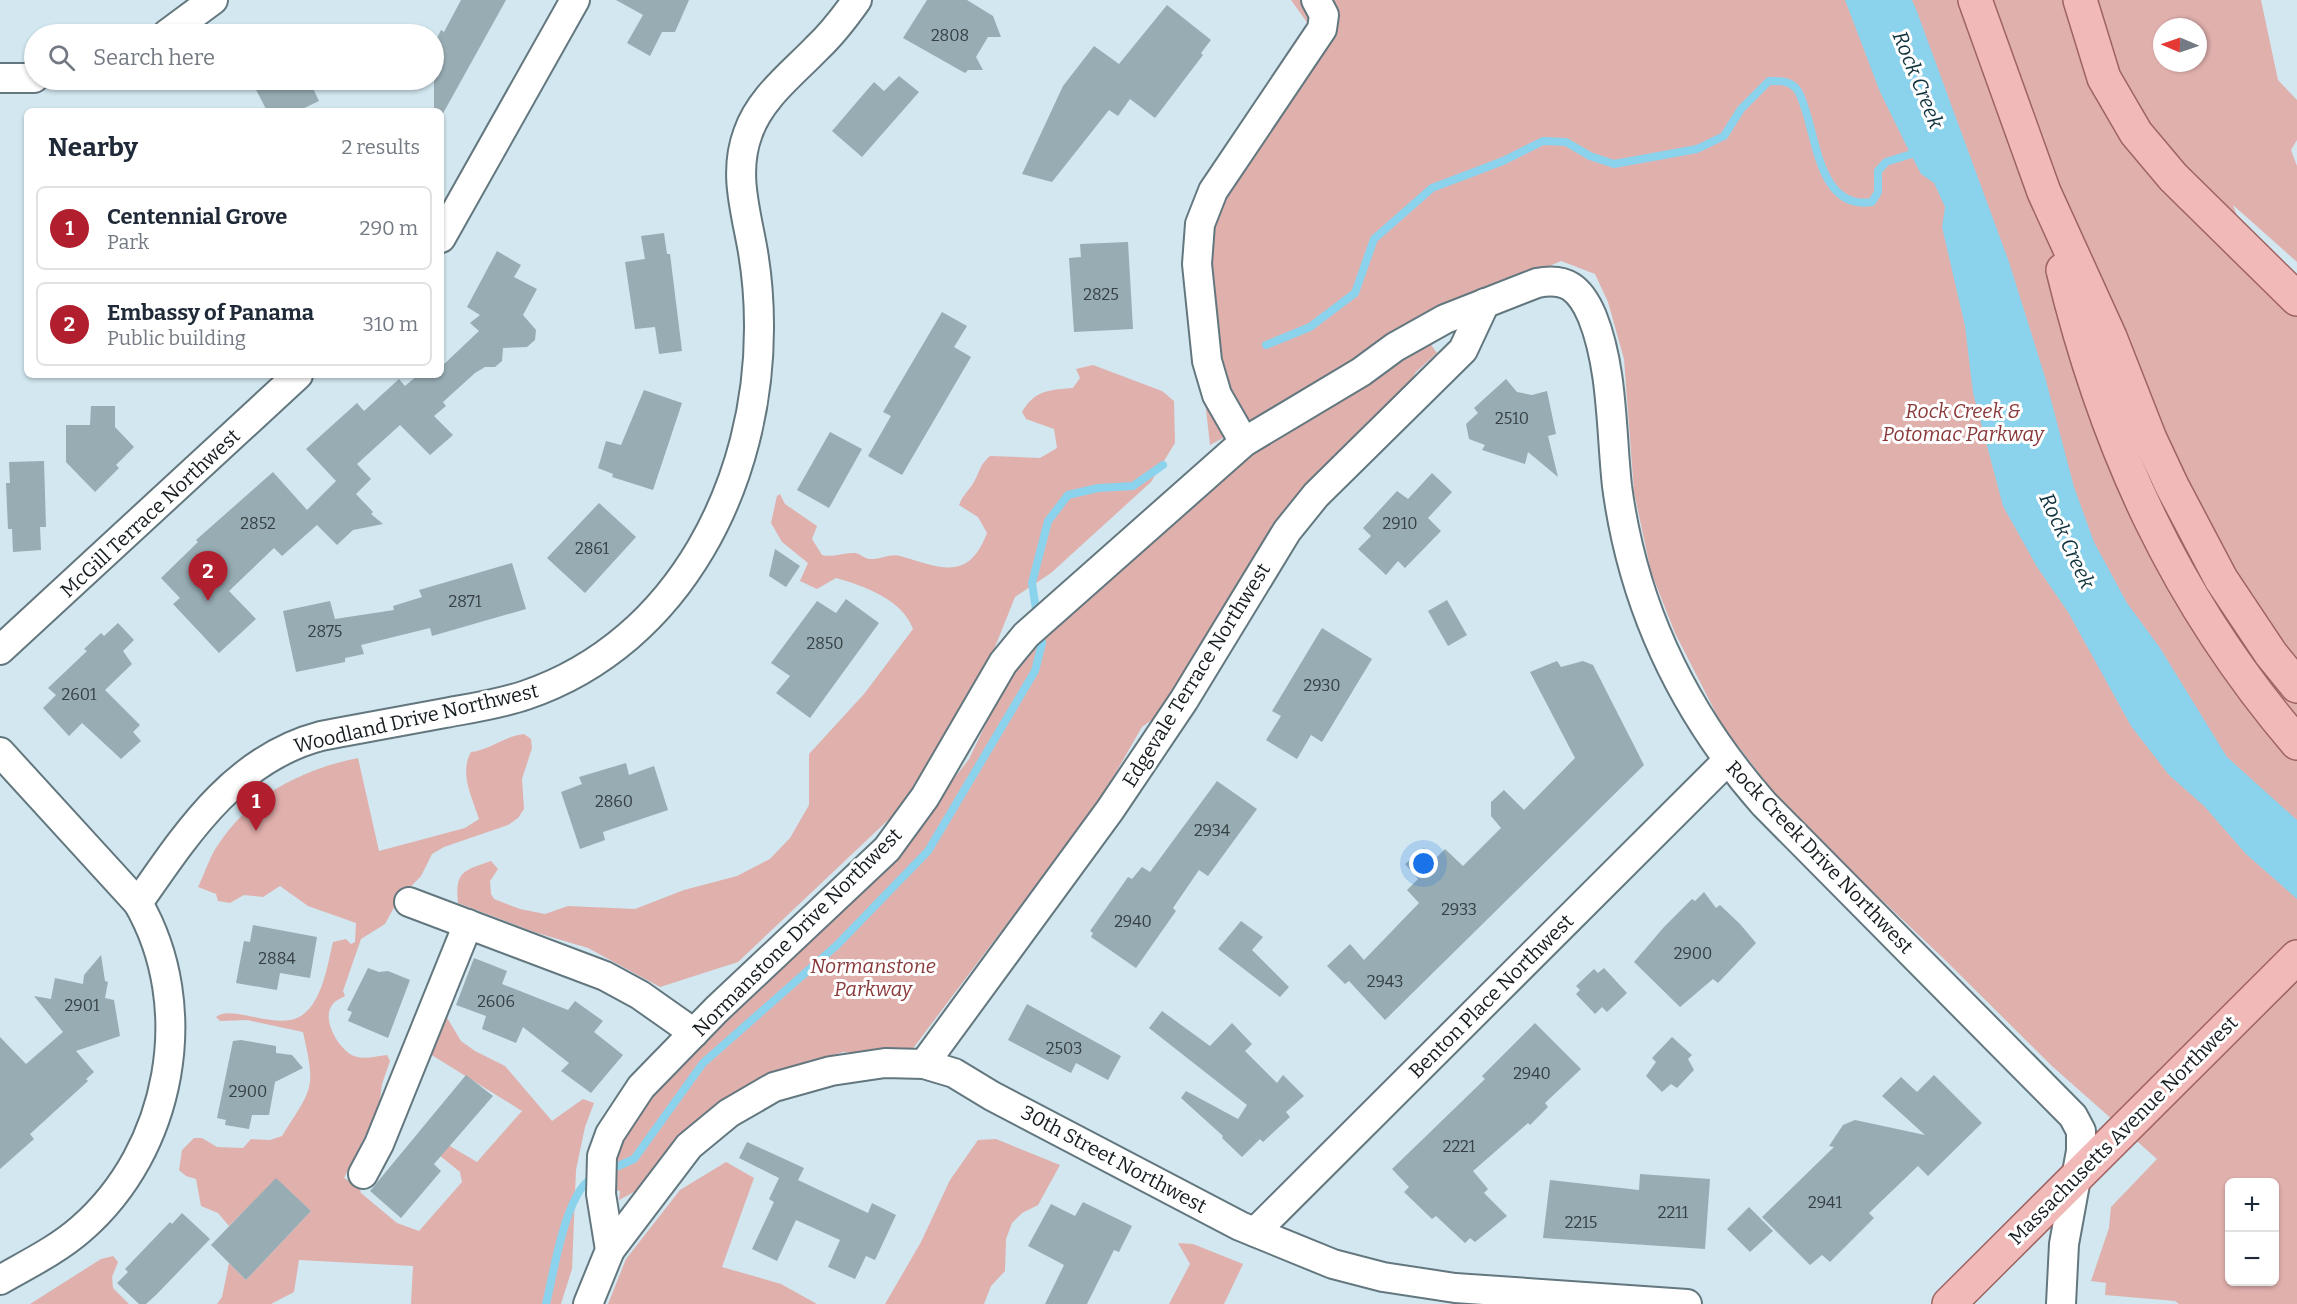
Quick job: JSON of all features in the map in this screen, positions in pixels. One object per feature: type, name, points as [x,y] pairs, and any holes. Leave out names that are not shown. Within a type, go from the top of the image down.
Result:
[{"type":"main road","points":[[1975,0],[2044,192],[2110,337],[2150,439],[2194,532],[2244,615],[2297,686]]},
{"type":"main road","points":[[2080,0],[2104,78],[2136,133],[2174,177],[2297,299]]},
{"type":"main road","points":[[2044,192],[2081,345],[2129,477],[2180,578],[2210,627],[2264,704],[2297,743]]},
{"type":"main road","name":"Massachusetts Avenue Northwest","points":[[1949,1304],[2297,957]]},
{"type":"street","points":[[181,24],[213,0]]},
{"type":"street","points":[[444,233],[575,0]]},
{"type":"street","name":"Woodland Drive Northwest","points":[[138,903],[190,829],[209,807],[240,778],[273,755],[293,745],[321,736],[499,702],[546,687],[582,670],[616,647],[650,617],[678,585],[724,503],[739,466],[753,409],[758,367],[759,305],[740,178],[748,131],[770,97],[818,47],[857,0]]},
{"type":"street","points":[[1244,442],[1223,407],[1207,361],[1198,279],[1198,238],[1213,191],[1322,29],[1323,9],[1317,0]]},
{"type":"street","points":[[0,78],[24,78]]},
{"type":"street","name":"Rock Creek Drive Northwest","points":[[1244,442],[1361,372],[1395,347],[1445,319],[1536,283],[1560,280],[1576,290],[1592,316],[1604,362],[1620,508],[1629,552],[1643,602],[1659,645],[1680,687],[1727,761],[1764,804],[2073,1116],[2081,1131],[2077,1175],[2064,1244],[2061,1304]]},
{"type":"street","name":"Edgevale Terrace Northwest","points":[[924,1064],[1110,810],[1184,700],[1287,531],[1316,495],[1463,350],[1485,303]]},
{"type":"street","name":"McGill Terrace Northwest","points":[[0,650],[295,378]]},
{"type":"street","name":"Normanstone Drive Northwest","points":[[610,1250],[601,1194],[602,1161],[610,1134],[641,1087],[694,1032],[887,849],[926,797],[1003,663],[1029,632],[1244,442]]},
{"type":"street","points":[[0,752],[138,903],[151,929],[162,960],[168,1009],[168,1060],[153,1126],[134,1167],[94,1217],[60,1245],[0,1280]]},
{"type":"street","name":"Benton Place Northwest","points":[[1255,1232],[1727,761]]},
{"type":"street","points":[[409,902],[605,976],[640,995],[694,1032]]},
{"type":"street","points":[[363,1174],[380,1144],[468,924]]},
{"type":"street","name":"30th Street Northwest","points":[[610,1250],[689,1146],[750,1099],[783,1084],[831,1071],[885,1063],[924,1064],[954,1073],[992,1096],[1255,1232],[1333,1264],[1408,1282],[1455,1288],[1687,1304]]},
{"type":"street","points":[[588,1304],[610,1250]]},
{"type":"green space","name":"Rock Creek & Potomac Parkway","points":[[1291,0],[2261,0],[2278,80],[2297,100],[2297,140],[2291,150],[2297,166],[2297,262],[2233,205],[2248,246],[2297,302],[2297,1304],[2179,1304],[2175,1301],[2105,1295],[2106,1283],[2091,1281],[2109,1228],[2111,1207],[2157,1159],[2053,1067],[1944,959],[1787,810],[1722,725],[1675,633],[1651,572],[1634,492],[1624,359],[1608,302],[1595,274],[1561,261],[1394,333],[1302,396],[1210,445],[1190,266],[1311,28]]},
{"type":"green space","name":"Normanstone Parkway","points":[[1429,342],[1437,353],[1416,372],[1409,384],[1346,445],[1302,493],[1179,700],[1142,727],[1100,800],[908,1055],[843,1052],[757,1081],[660,1178],[619,1200],[620,1191],[615,1190],[615,1156],[623,1133],[664,1079],[893,857],[969,759],[1018,657],[1249,453]]},
{"type":"green space","points":[[1093,365],[1162,391],[1174,401],[1175,443],[1151,482],[1051,573],[1015,597],[993,652],[906,803],[738,962],[660,987],[588,948],[534,932],[458,903],[458,884],[463,874],[467,870],[491,861],[498,869],[490,881],[491,894],[494,899],[520,909],[545,914],[568,906],[635,909],[684,890],[737,876],[770,859],[790,838],[809,805],[809,754],[864,694],[913,629],[900,610],[881,595],[870,590],[836,578],[817,589],[800,581],[808,563],[782,542],[771,523],[777,496],[780,494],[785,504],[817,526],[812,539],[822,555],[855,553],[875,559],[897,555],[940,567],[962,565],[979,549],[987,533],[978,517],[959,505],[982,465],[990,456],[1040,458],[1057,448],[1054,429],[1026,419],[1022,412],[1032,399],[1043,392],[1073,388],[1080,378],[1076,369]]},
{"type":"green space","points":[[524,734],[531,739],[532,748],[522,779],[524,809],[518,818],[508,825],[444,847],[432,854],[421,876],[398,900],[385,924],[361,939],[343,991],[345,996],[333,1004],[329,1017],[337,1041],[348,1053],[362,1058],[387,1055],[390,1061],[382,1084],[379,1108],[344,1178],[359,1186],[361,1193],[397,1223],[419,1231],[462,1182],[460,1172],[423,1142],[433,1136],[477,1162],[522,1111],[430,1054],[443,1011],[461,1041],[505,1066],[552,1121],[583,1099],[594,1103],[585,1127],[576,1170],[572,1269],[561,1304],[411,1304],[413,1266],[299,1260],[294,1292],[271,1304],[217,1304],[222,1297],[229,1263],[246,1280],[311,1211],[276,1179],[229,1226],[218,1213],[201,1206],[196,1179],[186,1176],[179,1170],[182,1150],[194,1138],[202,1138],[217,1147],[243,1148],[251,1139],[270,1140],[282,1136],[306,1097],[309,1087],[310,1066],[303,1032],[247,1020],[220,1021],[216,1017],[232,1013],[284,1021],[301,1016],[309,1009],[321,988],[333,942],[346,939],[351,944],[355,942],[356,923],[308,906],[280,886],[263,897],[244,895],[230,903],[218,901],[216,894],[198,887],[213,853],[233,825],[263,797],[318,769],[358,758],[379,851],[465,828],[479,819],[466,777],[471,752]]},
{"type":"green space","points":[[996,1139],[1060,1165],[1038,1205],[1022,1213],[1012,1223],[1006,1239],[1005,1271],[991,1286],[984,1304],[885,1304],[921,1242],[950,1180],[978,1140]]},
{"type":"green space","points":[[726,1162],[754,1178],[722,1267],[781,1284],[817,1304],[608,1304],[626,1259],[680,1190]]},
{"type":"green space","points":[[1178,1243],[1193,1244],[1243,1264],[1224,1304],[1169,1304],[1190,1264]]},
{"type":"green space","points":[[113,1256],[118,1262],[112,1277],[113,1288],[129,1304],[30,1304],[101,1259]]},
{"type":"water","name":"Rock Creek","points":[[1845,0],[1912,0],[2009,262],[2045,377],[2074,487],[2094,542],[2127,603],[2160,648],[2227,757],[2297,820],[2297,899],[2246,854],[2204,806],[2169,775],[2131,726],[2068,612],[2037,567],[2003,506],[1973,393],[1965,326],[1942,227],[1945,207],[1934,183],[1921,174],[1880,92]]},
{"type":"building","points":[[461,0],[506,0],[444,112],[444,108],[434,108],[434,90],[444,90],[444,32]]},
{"type":"building","points":[[616,0],[689,0],[675,32],[662,32],[650,56],[627,43],[643,15]]},
{"type":"building","points":[[927,0],[967,0],[993,16],[1001,37],[988,37],[976,57],[983,70],[968,70],[965,73],[903,38]]},
{"type":"building","points":[[1167,5],[1211,40],[1201,53],[1203,55],[1155,118],[1130,99],[1118,116],[1109,110],[1052,182],[1022,174],[1063,86],[1094,46],[1119,64]]},
{"type":"building","points":[[899,76],[919,92],[862,157],[832,131],[874,82],[884,91]]},
{"type":"building","points":[[256,90],[314,90],[319,101],[304,108],[265,108]]},
{"type":"building","points":[[664,233],[667,254],[670,254],[682,351],[659,354],[655,327],[635,329],[625,262],[645,259],[641,236]]},
{"type":"building","points":[[1128,242],[1133,329],[1074,332],[1069,258],[1081,257],[1080,244]]},
{"type":"building","points":[[497,251],[521,265],[514,277],[537,289],[523,315],[536,330],[535,340],[527,347],[503,348],[502,361],[495,367],[485,367],[475,373],[443,402],[446,406],[434,416],[453,435],[430,455],[400,425],[357,464],[371,479],[356,494],[373,512],[371,514],[383,524],[353,530],[337,545],[317,525],[282,556],[274,548],[229,591],[256,619],[219,653],[173,604],[180,598],[161,578],[198,542],[196,540],[273,472],[307,510],[336,481],[306,449],[357,403],[364,411],[399,379],[405,386],[414,378],[444,378],[444,364],[479,331],[470,323],[480,315],[467,307]]},
{"type":"building","points":[[942,312],[967,326],[954,347],[971,357],[902,475],[868,456],[891,416],[883,412]]},
{"type":"building","points":[[1506,379],[1517,392],[1532,395],[1547,391],[1556,434],[1548,436],[1558,477],[1528,452],[1525,464],[1482,450],[1485,445],[1469,439],[1466,424],[1478,413],[1474,408]]},
{"type":"building","points":[[644,390],[682,403],[653,490],[612,477],[613,474],[598,468],[606,441],[621,445]]},
{"type":"building","points":[[91,406],[115,406],[115,427],[134,447],[116,465],[119,468],[95,492],[66,462],[66,425],[90,425]]},
{"type":"building","points":[[830,432],[862,449],[829,508],[797,490]]},
{"type":"building","points":[[44,461],[46,527],[40,527],[41,550],[13,552],[12,529],[8,529],[6,483],[10,483],[9,462]]},
{"type":"building","points":[[1432,473],[1452,492],[1428,518],[1441,531],[1405,568],[1398,561],[1386,575],[1358,549],[1371,536],[1363,528],[1397,491],[1408,499]]},
{"type":"building","points":[[599,503],[636,537],[585,593],[547,558]]},
{"type":"building","points":[[775,549],[800,566],[786,587],[769,576]]},
{"type":"building","points":[[512,563],[526,609],[432,636],[430,628],[361,645],[364,654],[345,658],[345,662],[296,672],[283,611],[330,601],[335,619],[394,610],[393,606],[422,597],[419,590]]},
{"type":"building","points":[[846,599],[879,623],[810,718],[776,693],[790,676],[771,663],[817,601],[836,613]]},
{"type":"building","points":[[1447,600],[1467,635],[1448,646],[1428,611]]},
{"type":"building","points":[[118,623],[134,640],[123,651],[132,664],[105,690],[140,725],[133,732],[141,741],[121,759],[82,723],[69,736],[43,708],[56,695],[48,688],[87,651],[84,649],[101,633],[104,636]]},
{"type":"building","points":[[1322,628],[1372,659],[1322,742],[1311,735],[1297,759],[1266,740],[1281,716],[1272,711]]},
{"type":"building","points":[[1557,661],[1561,667],[1583,661],[1593,665],[1644,765],[1385,1020],[1349,981],[1345,984],[1327,966],[1350,944],[1364,960],[1419,903],[1407,890],[1418,879],[1405,864],[1424,848],[1435,859],[1445,849],[1463,866],[1501,828],[1491,816],[1491,802],[1504,790],[1524,810],[1575,758],[1530,672]]},
{"type":"building","points":[[626,763],[629,775],[654,766],[668,810],[603,832],[605,840],[580,849],[561,792],[582,784],[579,777]]},
{"type":"building","points":[[1217,781],[1257,809],[1208,876],[1199,870],[1173,908],[1176,911],[1136,968],[1091,937],[1093,933],[1090,931],[1128,877],[1132,879],[1142,867],[1150,872]]},
{"type":"building","points":[[1704,892],[1716,908],[1720,905],[1756,943],[1718,983],[1713,979],[1680,1007],[1634,962],[1692,899],[1695,901]]},
{"type":"building","points":[[1241,921],[1263,937],[1252,950],[1289,987],[1280,997],[1218,949]]},
{"type":"building","points":[[253,925],[317,937],[310,978],[280,973],[277,990],[236,983],[244,941],[250,942]]},
{"type":"building","points":[[101,955],[105,981],[108,982],[105,998],[114,1000],[120,1036],[76,1051],[94,1072],[86,1079],[88,1081],[30,1134],[34,1139],[0,1169],[0,1037],[26,1064],[63,1032],[34,996],[51,999],[55,978],[83,984],[84,975]]},
{"type":"building","points":[[474,958],[507,971],[502,984],[568,1010],[575,1001],[603,1021],[594,1032],[623,1055],[591,1093],[561,1071],[569,1063],[523,1027],[516,1043],[482,1029],[486,1016],[456,1005]]},
{"type":"building","points":[[368,968],[379,972],[388,971],[410,980],[388,1038],[348,1021],[352,1012],[347,1010]]},
{"type":"building","points":[[1604,968],[1627,993],[1607,1012],[1602,1007],[1595,1014],[1576,994],[1580,990],[1576,986],[1594,969],[1598,973]]},
{"type":"building","points":[[1027,1004],[1121,1056],[1108,1080],[1076,1063],[1071,1073],[1008,1040]]},
{"type":"building","points":[[1162,1011],[1210,1046],[1232,1023],[1252,1044],[1245,1051],[1277,1083],[1283,1075],[1304,1096],[1286,1112],[1290,1117],[1263,1142],[1260,1139],[1242,1157],[1222,1138],[1223,1136],[1181,1098],[1186,1091],[1238,1119],[1247,1105],[1149,1028]]},
{"type":"building","points":[[1535,1023],[1581,1069],[1545,1103],[1548,1107],[1530,1125],[1528,1123],[1473,1171],[1488,1189],[1484,1193],[1507,1216],[1475,1242],[1470,1238],[1465,1243],[1436,1216],[1432,1219],[1404,1192],[1409,1187],[1392,1169],[1485,1079],[1482,1076]]},
{"type":"building","points":[[1672,1037],[1692,1055],[1688,1059],[1694,1070],[1677,1088],[1671,1084],[1662,1092],[1646,1076],[1656,1062],[1652,1058]]},
{"type":"building","points":[[241,1040],[276,1046],[276,1053],[292,1055],[303,1068],[275,1082],[269,1115],[252,1115],[249,1129],[225,1125],[226,1120],[217,1118],[233,1041]]},
{"type":"building","points":[[466,1075],[493,1096],[434,1164],[441,1171],[401,1218],[370,1191]]},
{"type":"building","points":[[1934,1075],[1982,1123],[1928,1176],[1918,1166],[1869,1213],[1874,1218],[1830,1262],[1822,1255],[1810,1265],[1762,1217],[1834,1147],[1829,1146],[1843,1125],[1855,1120],[1925,1135],[1882,1096],[1901,1077],[1917,1092]]},
{"type":"building","points":[[747,1142],[804,1168],[798,1180],[868,1213],[872,1203],[896,1215],[875,1260],[866,1256],[855,1279],[828,1267],[840,1240],[796,1220],[777,1261],[752,1249],[774,1202],[769,1199],[779,1178],[739,1158]]},
{"type":"building","points":[[1640,1174],[1710,1179],[1705,1249],[1543,1238],[1550,1180],[1639,1190]]},
{"type":"building","points":[[276,1178],[311,1211],[246,1280],[211,1245]]},
{"type":"building","points":[[1083,1202],[1132,1226],[1119,1252],[1114,1250],[1087,1304],[1045,1304],[1064,1265],[1028,1246],[1051,1204],[1075,1216]]},
{"type":"building","points":[[1749,1207],[1773,1231],[1750,1252],[1727,1229]]},
{"type":"building","points":[[182,1213],[210,1239],[156,1295],[146,1304],[139,1304],[117,1283],[128,1272],[125,1269],[170,1222],[172,1224]]},
{"type":"waterway","points":[[1266,345],[1310,327],[1355,293],[1374,239],[1432,188],[1503,161],[1543,141],[1566,142],[1590,156],[1614,164],[1697,149],[1724,136],[1741,109],[1769,81],[1777,81],[1788,83],[1798,91],[1820,162],[1828,180],[1839,193],[1853,201],[1872,202],[1878,192],[1878,171],[1886,162],[1921,151]]},
{"type":"waterway","points":[[1037,616],[1032,583],[1048,521],[1068,495],[1098,488],[1133,486],[1163,465]]},
{"type":"waterway","points":[[607,1171],[634,1159],[703,1063],[837,945],[928,851],[1035,671],[1042,643],[1040,631]]},
{"type":"waterway","points":[[546,1304],[568,1214],[585,1184],[595,1176]]},
{"type":"place","name":"Embassy of Panama","points":[[208,601]]},
{"type":"place","name":"Centennial Grove","points":[[256,831]]}]
